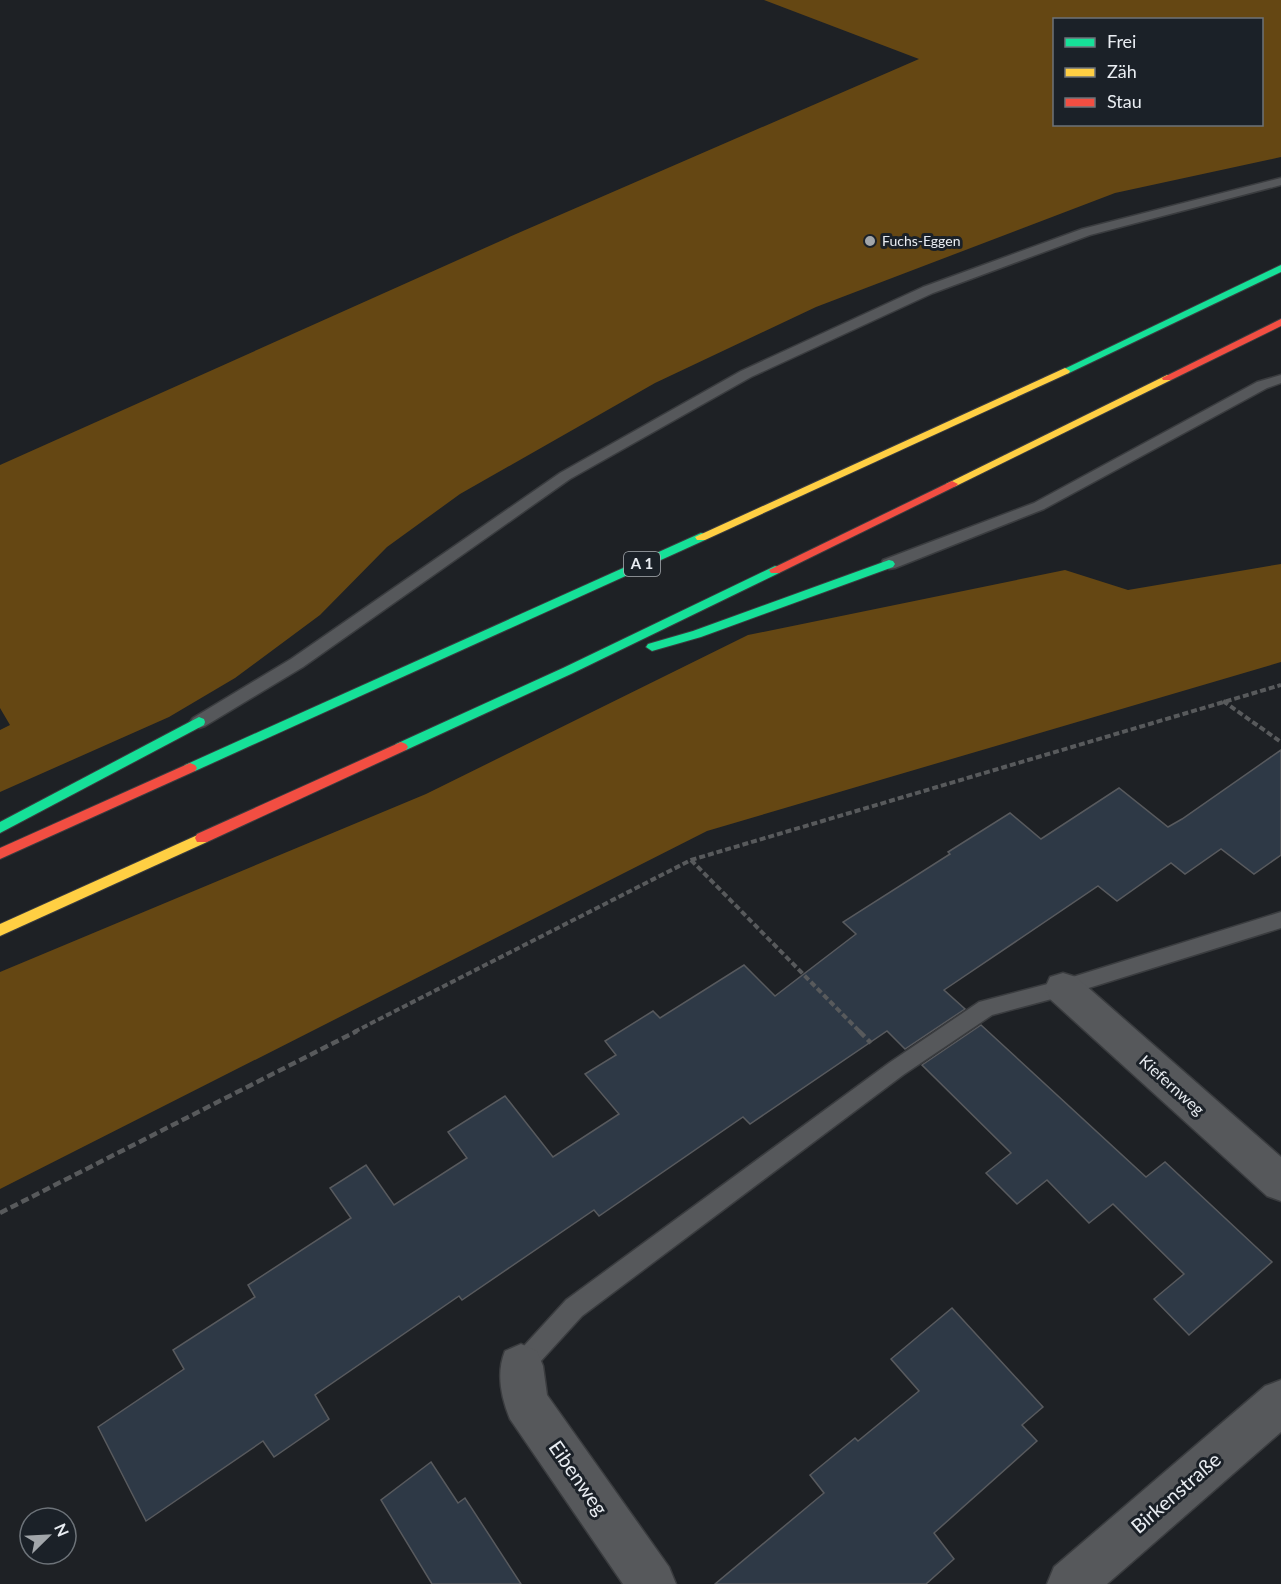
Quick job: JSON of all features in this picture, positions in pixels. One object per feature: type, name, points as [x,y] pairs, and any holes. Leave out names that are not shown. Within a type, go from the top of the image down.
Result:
[{"type":"highway","name":"A 1","points":[[0,854],[1038,384],[1281,268]]},
{"type":"highway","points":[[0,930],[567,672],[1281,321]]},
{"type":"highway","points":[[567,672],[697,634],[889,564]]},
{"type":"highway","points":[[0,828],[199,722]]},
{"type":"street","name":"Kiefernweg","points":[[1063,988],[1281,1183]]},
{"type":"street","name":"Eibenweg","points":[[521,1366],[526,1403],[652,1584]]},
{"type":"street","name":"Birkenstraße","points":[[1071,1584],[1281,1402]]},
{"type":"lane","points":[[199,722],[297,663],[565,476],[746,374],[927,290],[1086,232],[1281,181]]},
{"type":"lane","points":[[889,564],[1039,506],[1262,386],[1281,379]]},
{"type":"lane","points":[[521,1366],[574,1308],[896,1069],[986,1008],[1063,988],[1281,920]]},
{"type":"path","points":[[0,1213],[691,860],[1281,685]]},
{"type":"path","points":[[1222,701],[1281,742]]},
{"type":"path","points":[[691,860],[896,1069]]},
{"type":"shaded area","points":[[764,0],[1281,0],[1281,157],[1115,193],[816,307],[655,383],[460,494],[387,547],[320,615],[235,678],[169,717],[0,792],[0,730],[10,725],[0,708],[0,465],[516,234],[919,59]]},
{"type":"shaded area","points":[[1281,564],[1281,662],[707,831],[0,1189],[0,972],[426,794],[748,635],[1065,570],[1128,590]]},
{"type":"building","points":[[1281,750],[1281,855],[1254,874],[1221,849],[1185,874],[1171,863],[1117,901],[1098,886],[944,990],[965,1009],[905,1049],[887,1031],[750,1124],[743,1117],[599,1216],[594,1210],[462,1300],[459,1296],[315,1395],[329,1419],[274,1457],[263,1441],[146,1521],[98,1427],[184,1369],[173,1350],[255,1297],[248,1285],[351,1218],[330,1188],[366,1165],[394,1205],[467,1158],[448,1132],[505,1096],[553,1157],[619,1114],[585,1074],[616,1055],[605,1041],[653,1011],[660,1018],[744,965],[775,996],[856,934],[843,922],[1010,813],[1041,839],[1119,788],[1168,827]]},
{"type":"building","points":[[981,1025],[1146,1177],[1165,1162],[1272,1262],[1189,1335],[1154,1299],[1184,1274],[1113,1204],[1089,1223],[1047,1180],[1017,1204],[986,1173],[1011,1153],[922,1065]]},
{"type":"building","points":[[952,1308],[1043,1407],[1022,1425],[1037,1441],[934,1533],[954,1559],[926,1584],[715,1584],[824,1493],[810,1475],[855,1438],[858,1441],[919,1391],[891,1359]]},
{"type":"building","points":[[431,1462],[458,1503],[465,1498],[521,1584],[432,1584],[381,1500]]},
{"type":"traffic: fast","points":[[1065,371],[1281,268]]},
{"type":"traffic: fast","points":[[190,768],[701,537]]},
{"type":"traffic: fast","points":[[652,647],[697,634],[889,564]]},
{"type":"traffic: fast","points":[[401,747],[567,671],[775,570]]},
{"type":"traffic: fast","points":[[0,828],[199,722]]},
{"type":"traffic: slow","points":[[701,537],[1065,371]]},
{"type":"traffic: slow","points":[[952,484],[1167,378]]},
{"type":"traffic: slow","points":[[0,930],[202,838]]},
{"type":"traffic: jam","points":[[1167,378],[1281,322]]},
{"type":"traffic: jam","points":[[775,570],[952,484]]},
{"type":"traffic: jam","points":[[202,838],[401,747]]},
{"type":"traffic: jam","points":[[0,854],[190,768]]},
{"type":"place","name":"Fuchs-Eggen","points":[[870,241]]}]
